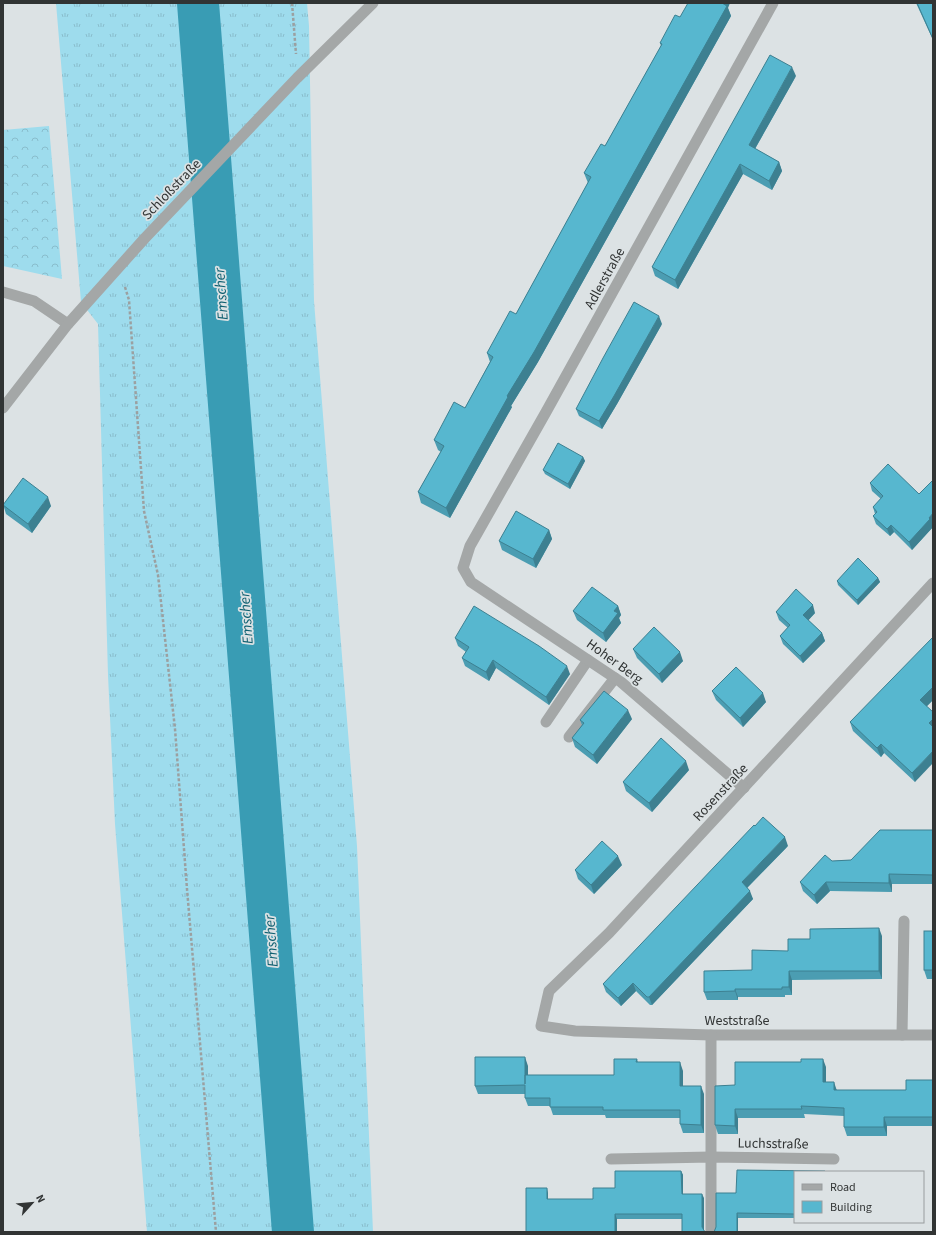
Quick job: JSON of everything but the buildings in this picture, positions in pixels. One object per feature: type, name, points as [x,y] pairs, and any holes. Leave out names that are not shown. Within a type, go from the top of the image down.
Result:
[{"type":"street","name":"Schloßstraße","points":[[3,408],[68,324],[145,238],[298,78],[373,3]]},
{"type":"street","name":"Adlerstraße","points":[[463,568],[470,546],[773,3]]},
{"type":"street","points":[[3,292],[34,301],[68,324]]},
{"type":"street","name":"Hoher Berg","points":[[463,568],[471,582],[615,678],[744,788]]},
{"type":"street","name":"Rosenstraße","points":[[541,1026],[549,991],[609,933],[933,583]]},
{"type":"street","points":[[546,722],[588,660]]},
{"type":"street","points":[[569,737],[615,678]]},
{"type":"street","points":[[902,1035],[904,921]]},
{"type":"street","name":"Weststraße","points":[[541,1026],[575,1031],[711,1035],[933,1035]]},
{"type":"street","points":[[711,1035],[711,1232]]},
{"type":"street","name":"Luchsstraße","points":[[611,1160],[711,1157],[834,1159]]},
{"type":"path","points":[[292,3],[298,78]]},
{"type":"path","points":[[120,266],[128,300],[144,511],[158,575],[175,729],[216,1232]]},
{"type":"green space","points":[[56,3],[307,3],[309,26],[314,301],[357,846],[373,1232],[147,1232],[115,824],[108,675],[98,324],[81,302]]},
{"type":"green space","points":[[49,126],[62,279],[3,266],[3,130]]},
{"type":"waterway","name":"Emscher","points":[[198,3],[293,1232]]}]
